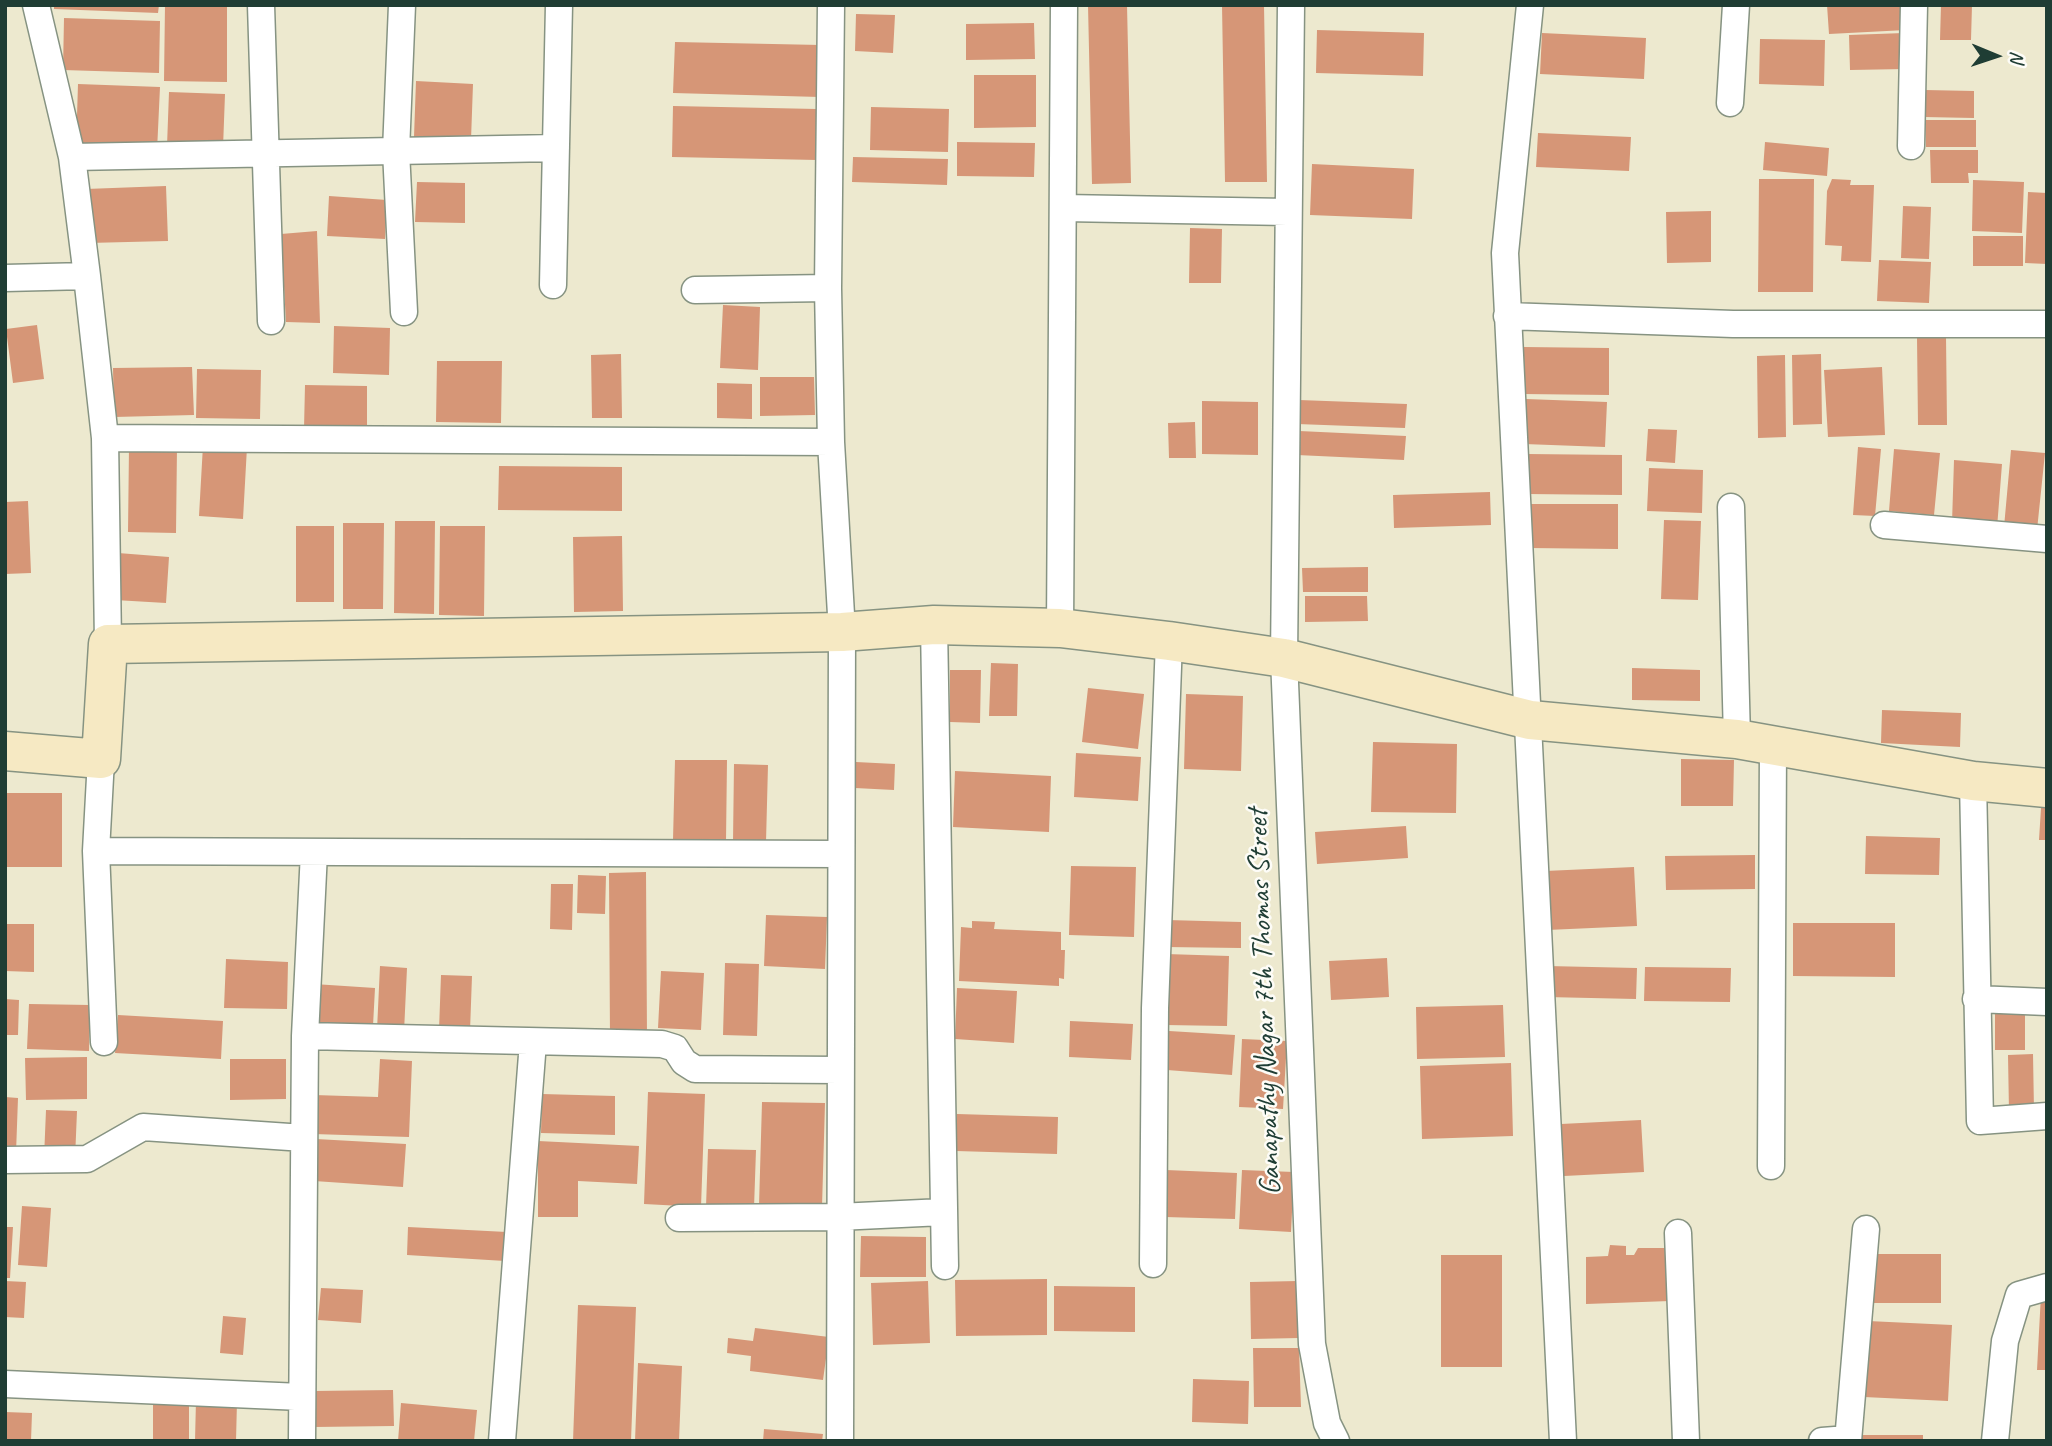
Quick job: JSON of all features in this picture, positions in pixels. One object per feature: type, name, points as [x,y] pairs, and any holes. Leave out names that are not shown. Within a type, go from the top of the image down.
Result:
[{"type":"street","points":[[36,5],[72,157],[105,439],[108,644],[96,851],[104,1042]]},
{"type":"street","points":[[261,5],[271,321]]},
{"type":"street","points":[[402,5],[396,151],[404,312]]},
{"type":"street","points":[[553,285],[559,5]]},
{"type":"street","points":[[831,5],[828,288],[831,442],[842,632],[838,1217],[840,1441]]},
{"type":"street","points":[[1059,628],[1064,5]]},
{"type":"street","name":"Ganapathy Nagar 7th Thomas Street","points":[[1291,5],[1284,658],[1312,1344],[1326,1423],[1336,1441]]},
{"type":"street","points":[[1531,5],[1505,253],[1530,720],[1563,1441]]},
{"type":"street","points":[[1730,103],[1735,5]]},
{"type":"street","points":[[1911,146],[1914,5]]},
{"type":"street","points":[[72,157],[556,148]]},
{"type":"street","points":[[1064,208],[1287,212]]},
{"type":"street","points":[[5,278],[87,276]]},
{"type":"street","points":[[695,290],[828,288]]},
{"type":"street","points":[[1507,316],[1733,324],[2047,324]]},
{"type":"street","points":[[105,439],[831,442]]},
{"type":"street","points":[[1731,507],[1755,742],[1771,1166]]},
{"type":"street","points":[[1884,525],[2047,539]]},
{"type":"street","points":[[934,625],[945,1266]]},
{"type":"street","points":[[108,644],[842,632],[934,625],[1059,628],[1284,658],[1530,720],[1755,742],[1973,781],[2047,788]]},
{"type":"street","points":[[1153,1264],[1155,1008],[1169,641]]},
{"type":"street","points":[[5,751],[101,759]]},
{"type":"street","points":[[1973,781],[1980,1121],[2047,1116]]},
{"type":"street","points":[[96,851],[840,854]]},
{"type":"street","points":[[302,1441],[305,1036],[314,852]]},
{"type":"street","points":[[1976,999],[2047,1002]]},
{"type":"street","points":[[305,1036],[663,1044],[675,1048],[684,1062],[695,1069],[839,1070]]},
{"type":"street","points":[[502,1441],[533,1042]]},
{"type":"street","points":[[5,1160],[87,1159],[144,1127],[304,1138]]},
{"type":"street","points":[[679,1217],[838,1217],[943,1212]]},
{"type":"street","points":[[1822,1441],[1848,1440],[1866,1229]]},
{"type":"street","points":[[1678,1233],[1686,1441]]},
{"type":"street","points":[[1995,1441],[2005,1341],[2019,1295],[2047,1287]]},
{"type":"street","points":[[5,1384],[301,1397]]},
{"type":"building","points":[[54,5],[159,5],[158,13],[54,9]]},
{"type":"building","points":[[165,5],[227,5],[227,82],[164,81]]},
{"type":"building","points":[[1088,5],[1127,5],[1131,183],[1092,184]]},
{"type":"building","points":[[1222,5],[1264,5],[1267,182],[1225,182]]},
{"type":"building","points":[[1827,5],[1905,5],[1906,30],[1829,34]]},
{"type":"building","points":[[1941,5],[1972,5],[1971,40],[1940,40]]},
{"type":"building","points":[[856,14],[895,15],[893,53],[855,51]]},
{"type":"building","points":[[64,18],[160,21],[159,73],[63,70]]},
{"type":"building","points":[[1034,23],[1035,59],[966,60],[966,24]]},
{"type":"building","points":[[1317,30],[1424,33],[1423,76],[1316,73]]},
{"type":"building","points":[[1542,33],[1646,38],[1644,79],[1540,74]]},
{"type":"building","points":[[1904,33],[1905,69],[1850,70],[1849,35]]},
{"type":"building","points":[[1760,39],[1825,40],[1824,86],[1759,84]]},
{"type":"building","points":[[675,42],[821,45],[820,97],[673,93]]},
{"type":"building","points":[[974,75],[1036,75],[1036,127],[974,128]]},
{"type":"building","points":[[416,81],[473,84],[471,140],[414,137]]},
{"type":"building","points":[[78,84],[160,87],[157,151],[76,148]]},
{"type":"building","points":[[1925,90],[1974,91],[1974,118],[1924,117]]},
{"type":"building","points":[[169,92],[225,94],[223,148],[167,146]]},
{"type":"building","points":[[673,106],[817,109],[817,160],[672,157]]},
{"type":"building","points":[[871,107],[949,109],[948,152],[870,150]]},
{"type":"building","points":[[1925,120],[1976,120],[1976,147],[1926,147]]},
{"type":"building","points":[[1538,133],[1631,137],[1629,171],[1536,167]]},
{"type":"building","points":[[957,142],[1035,143],[1034,177],[957,176]]},
{"type":"building","points":[[1765,142],[1829,148],[1827,176],[1763,170]]},
{"type":"building","points":[[1930,150],[1978,150],[1978,173],[1968,173],[1969,183],[1931,183]]},
{"type":"building","points":[[853,157],[948,159],[947,185],[852,182]]},
{"type":"building","points":[[1312,164],[1414,169],[1412,219],[1310,215]]},
{"type":"building","points":[[1759,179],[1814,179],[1813,292],[1758,292]]},
{"type":"building","points":[[1832,179],[1851,180],[1850,185],[1874,185],[1871,262],[1841,261],[1842,246],[1825,245],[1827,191]]},
{"type":"building","points":[[1973,180],[2024,182],[2022,233],[1972,231]]},
{"type":"building","points":[[417,182],[465,183],[465,223],[415,222]]},
{"type":"building","points":[[166,186],[168,241],[88,243],[86,189]]},
{"type":"building","points":[[2028,192],[2047,193],[2047,264],[2025,263]]},
{"type":"building","points":[[329,196],[387,200],[385,239],[327,236]]},
{"type":"building","points":[[1903,206],[1931,207],[1929,259],[1901,258]]},
{"type":"building","points":[[1711,211],[1711,262],[1667,263],[1666,212]]},
{"type":"building","points":[[1190,228],[1222,229],[1221,283],[1189,283]]},
{"type":"building","points":[[317,231],[320,323],[286,322],[281,234]]},
{"type":"building","points":[[1973,236],[2023,236],[2023,266],[1973,266]]},
{"type":"building","points":[[1879,260],[1931,262],[1929,303],[1877,301]]},
{"type":"building","points":[[723,305],[760,307],[758,370],[720,368]]},
{"type":"building","points":[[37,325],[44,379],[13,383],[6,329]]},
{"type":"building","points":[[334,326],[390,328],[389,375],[333,373]]},
{"type":"building","points":[[1946,336],[1947,425],[1918,425],[1917,337]]},
{"type":"building","points":[[1524,347],[1609,348],[1609,395],[1523,394]]},
{"type":"building","points":[[621,354],[622,418],[592,418],[591,355]]},
{"type":"building","points":[[1821,354],[1822,424],[1793,425],[1792,355]]},
{"type":"building","points":[[1785,355],[1786,437],[1758,438],[1757,356]]},
{"type":"building","points":[[437,361],[502,361],[501,423],[436,422]]},
{"type":"building","points":[[192,367],[194,415],[114,417],[113,368]]},
{"type":"building","points":[[1882,367],[1885,435],[1828,437],[1824,370]]},
{"type":"building","points":[[197,369],[261,370],[260,419],[196,418]]},
{"type":"building","points":[[760,377],[814,377],[815,415],[760,416]]},
{"type":"building","points":[[717,383],[752,384],[752,419],[717,418]]},
{"type":"building","points":[[305,385],[367,386],[367,429],[304,429]]},
{"type":"building","points":[[1526,399],[1607,402],[1605,447],[1524,444]]},
{"type":"building","points":[[1299,400],[1407,404],[1405,428],[1297,424]]},
{"type":"building","points":[[1202,401],[1258,402],[1258,455],[1202,454]]},
{"type":"building","points":[[1195,422],[1196,458],[1169,458],[1168,423]]},
{"type":"building","points":[[1648,429],[1677,430],[1675,463],[1646,461]]},
{"type":"building","points":[[1299,431],[1406,436],[1404,460],[1297,455]]},
{"type":"building","points":[[203,445],[247,447],[243,519],[199,516]]},
{"type":"building","points":[[129,447],[177,447],[176,533],[128,532]]},
{"type":"building","points":[[1858,447],[1881,449],[1875,516],[1853,515]]},
{"type":"building","points":[[1894,449],[1940,453],[1934,515],[1889,511]]},
{"type":"building","points":[[2011,450],[2045,453],[2037,530],[2004,527]]},
{"type":"building","points":[[1527,454],[1622,455],[1622,495],[1527,494]]},
{"type":"building","points":[[1954,460],[2002,464],[1997,528],[1952,523]]},
{"type":"building","points":[[499,466],[622,467],[622,511],[498,510]]},
{"type":"building","points":[[1649,468],[1703,470],[1702,513],[1647,511]]},
{"type":"building","points":[[1490,492],[1491,525],[1394,528],[1393,495]]},
{"type":"building","points":[[28,501],[31,573],[5,574],[5,502]]},
{"type":"building","points":[[1529,504],[1618,504],[1618,549],[1529,548]]},
{"type":"building","points":[[1664,520],[1701,521],[1698,600],[1661,599]]},
{"type":"building","points":[[395,521],[435,521],[434,614],[394,613]]},
{"type":"building","points":[[343,523],[384,523],[383,609],[343,609]]},
{"type":"building","points":[[296,526],[334,526],[334,602],[296,602]]},
{"type":"building","points":[[440,526],[485,526],[484,616],[439,615]]},
{"type":"building","points":[[622,536],[623,611],[574,612],[573,537]]},
{"type":"building","points":[[118,553],[169,557],[166,603],[115,600]]},
{"type":"building","points":[[1368,567],[1368,592],[1303,592],[1302,568]]},
{"type":"building","points":[[1305,596],[1367,596],[1368,621],[1305,622]]},
{"type":"building","points":[[991,663],[1018,664],[1017,716],[989,716]]},
{"type":"building","points":[[1632,668],[1700,670],[1700,701],[1632,700]]},
{"type":"building","points":[[950,670],[981,670],[980,723],[950,722]]},
{"type":"building","points":[[1088,688],[1144,694],[1138,749],[1082,742]]},
{"type":"building","points":[[1186,694],[1243,696],[1241,771],[1184,769]]},
{"type":"building","points":[[1882,710],[1961,713],[1960,747],[1881,743]]},
{"type":"building","points":[[1373,742],[1457,744],[1456,813],[1371,812]]},
{"type":"building","points":[[1076,753],[1141,757],[1138,801],[1074,797]]},
{"type":"building","points":[[1681,759],[1734,760],[1733,806],[1681,806]]},
{"type":"building","points":[[675,760],[727,760],[726,841],[673,840]]},
{"type":"building","points":[[856,762],[895,764],[894,790],[855,788]]},
{"type":"building","points":[[734,764],[768,765],[766,842],[733,842]]},
{"type":"building","points":[[955,771],[1051,776],[1049,832],[953,827]]},
{"type":"building","points":[[5,793],[62,793],[62,867],[5,867]]},
{"type":"building","points":[[2041,808],[2047,808],[2047,840],[2039,840]]},
{"type":"building","points":[[1406,826],[1408,858],[1317,864],[1315,832]]},
{"type":"building","points":[[1866,836],[1940,838],[1939,875],[1865,874]]},
{"type":"building","points":[[1755,855],[1755,889],[1666,890],[1665,856]]},
{"type":"building","points":[[1071,866],[1136,867],[1134,937],[1069,935]]},
{"type":"building","points":[[1634,867],[1637,926],[1547,930],[1545,871]]},
{"type":"building","points":[[646,872],[647,1038],[610,1039],[609,873]]},
{"type":"building","points":[[578,875],[606,876],[605,914],[577,913]]},
{"type":"building","points":[[551,884],[573,884],[572,930],[550,929]]},
{"type":"building","points":[[766,915],[827,917],[825,969],[764,966]]},
{"type":"building","points":[[1167,920],[1241,922],[1241,948],[1166,947]]},
{"type":"building","points":[[972,921],[995,922],[994,929],[1061,932],[1061,950],[1065,950],[1064,979],[1059,978],[1059,986],[959,981],[961,927],[972,928]]},
{"type":"building","points":[[1793,923],[1895,923],[1895,977],[1793,976]]},
{"type":"building","points":[[5,924],[34,924],[34,972],[5,971]]},
{"type":"building","points":[[1166,954],[1229,956],[1227,1026],[1165,1025]]},
{"type":"building","points":[[1387,958],[1389,997],[1331,1000],[1329,961]]},
{"type":"building","points":[[226,959],[288,962],[287,1009],[224,1008]]},
{"type":"building","points":[[725,963],[759,964],[757,1036],[723,1035]]},
{"type":"building","points":[[380,966],[407,968],[404,1032],[377,1030]]},
{"type":"building","points":[[1547,966],[1637,968],[1636,999],[1546,997]]},
{"type":"building","points":[[1645,967],[1731,968],[1730,1002],[1644,1001]]},
{"type":"building","points":[[661,971],[704,973],[701,1030],[658,1028]]},
{"type":"building","points":[[441,975],[472,976],[470,1031],[439,1030]]},
{"type":"building","points":[[314,984],[375,988],[373,1026],[312,1023]]},
{"type":"building","points":[[957,988],[1017,991],[1014,1043],[955,1039]]},
{"type":"building","points":[[5,999],[19,1000],[18,1035],[5,1035]]},
{"type":"building","points":[[29,1004],[90,1005],[89,1051],[27,1049]]},
{"type":"building","points":[[1503,1005],[1505,1057],[1417,1059],[1416,1007]]},
{"type":"building","points":[[1995,1005],[2025,1005],[2025,1050],[1995,1050]]},
{"type":"building","points":[[118,1015],[223,1021],[221,1059],[115,1053]]},
{"type":"building","points":[[1070,1021],[1133,1024],[1131,1060],[1069,1057]]},
{"type":"building","points":[[1169,1031],[1235,1035],[1232,1075],[1167,1070]]},
{"type":"building","points":[[1242,1039],[1287,1041],[1283,1109],[1239,1107]]},
{"type":"building","points":[[2033,1054],[2034,1111],[2009,1112],[2008,1055]]},
{"type":"building","points":[[87,1057],[87,1099],[26,1100],[25,1058]]},
{"type":"building","points":[[230,1059],[286,1059],[286,1099],[230,1100]]},
{"type":"building","points":[[380,1059],[412,1061],[409,1137],[313,1134],[314,1095],[378,1097]]},
{"type":"building","points":[[1511,1063],[1513,1136],[1422,1139],[1420,1066]]},
{"type":"building","points":[[648,1092],[705,1094],[701,1207],[644,1204]]},
{"type":"building","points":[[542,1094],[615,1096],[615,1135],[541,1133]]},
{"type":"building","points":[[5,1097],[18,1098],[16,1153],[5,1153]]},
{"type":"building","points":[[762,1102],[825,1103],[822,1207],[759,1206]]},
{"type":"building","points":[[46,1110],[77,1111],[75,1159],[44,1158]]},
{"type":"building","points":[[957,1114],[1058,1117],[1057,1154],[956,1151]]},
{"type":"building","points":[[1641,1120],[1644,1172],[1564,1176],[1561,1124]]},
{"type":"building","points":[[316,1139],[406,1144],[403,1187],[314,1181]]},
{"type":"building","points":[[538,1141],[639,1146],[637,1184],[578,1181],[578,1217],[538,1217]]},
{"type":"building","points":[[708,1149],[756,1150],[754,1208],[706,1207]]},
{"type":"building","points":[[1166,1170],[1237,1173],[1235,1219],[1165,1217]]},
{"type":"building","points":[[1242,1170],[1294,1172],[1291,1232],[1239,1229]]},
{"type":"building","points":[[22,1206],[51,1208],[47,1267],[18,1265]]},
{"type":"building","points":[[5,1227],[13,1227],[10,1278],[5,1278]]},
{"type":"building","points":[[408,1227],[507,1232],[505,1261],[407,1255]]},
{"type":"building","points":[[861,1236],[926,1237],[926,1277],[860,1277]]},
{"type":"building","points":[[1610,1245],[1626,1246],[1626,1255],[1634,1255],[1638,1248],[1672,1248],[1670,1301],[1586,1304],[1586,1257],[1608,1256]]},
{"type":"building","points":[[1873,1254],[1941,1254],[1941,1303],[1873,1303]]},
{"type":"building","points":[[1441,1255],[1502,1255],[1502,1367],[1441,1367]]},
{"type":"building","points":[[1047,1279],[1047,1335],[956,1336],[955,1280]]},
{"type":"building","points":[[5,1281],[26,1282],[24,1318],[5,1317]]},
{"type":"building","points":[[928,1281],[930,1343],[873,1345],[871,1283]]},
{"type":"building","points":[[1298,1281],[1299,1338],[1251,1339],[1250,1282]]},
{"type":"building","points":[[1054,1286],[1135,1287],[1135,1332],[1054,1331]]},
{"type":"building","points":[[321,1288],[363,1290],[361,1323],[318,1320]]},
{"type":"building","points":[[2041,1294],[2047,1295],[2047,1370],[2037,1370]]},
{"type":"building","points":[[578,1305],[636,1307],[631,1441],[573,1441]]},
{"type":"building","points":[[223,1316],[246,1318],[243,1355],[220,1353]]},
{"type":"building","points":[[1868,1321],[1952,1325],[1948,1401],[1864,1397]]},
{"type":"building","points":[[755,1328],[829,1337],[823,1380],[750,1371],[751,1356],[727,1353],[728,1338],[753,1341]]},
{"type":"building","points":[[1253,1348],[1299,1348],[1301,1407],[1254,1407]]},
{"type":"building","points":[[638,1363],[682,1366],[679,1441],[635,1441]]},
{"type":"building","points":[[1193,1379],[1249,1381],[1248,1424],[1192,1422]]},
{"type":"building","points":[[393,1390],[394,1426],[314,1427],[314,1391]]},
{"type":"building","points":[[196,1400],[237,1401],[236,1441],[195,1441]]},
{"type":"building","points":[[153,1402],[189,1402],[189,1441],[153,1441]]},
{"type":"building","points":[[401,1403],[477,1410],[474,1441],[398,1441]]},
{"type":"building","points":[[5,1412],[32,1413],[31,1441],[5,1441]]},
{"type":"building","points":[[764,1429],[823,1434],[822,1441],[763,1441]]},
{"type":"building","points":[[1858,1435],[1923,1435],[1923,1441],[1858,1441]]}]
